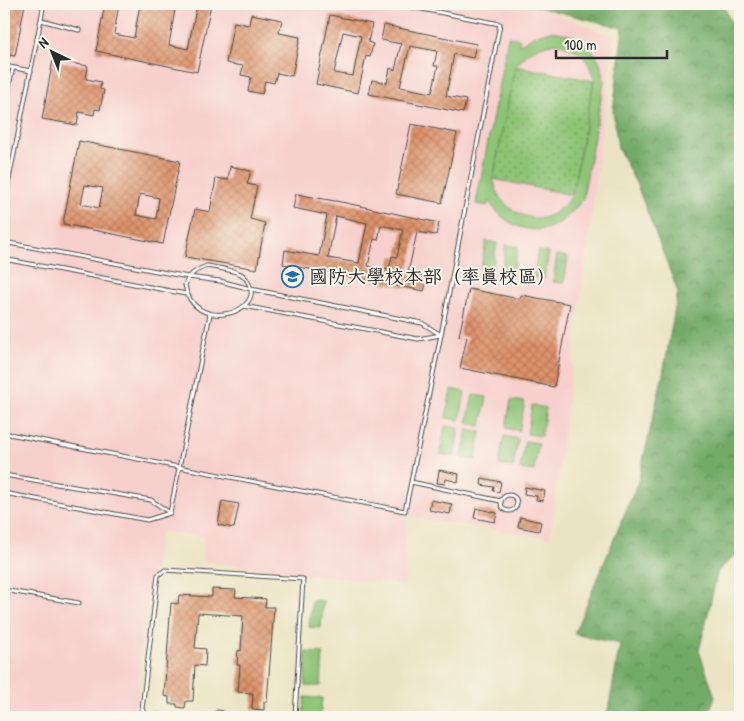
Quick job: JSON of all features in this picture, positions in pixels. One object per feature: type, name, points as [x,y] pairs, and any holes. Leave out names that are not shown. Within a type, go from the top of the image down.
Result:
[{"type":"lane","points":[[4,204],[44,4]]},
{"type":"lane","points":[[4,433],[405,511],[441,335],[500,24],[396,4]]},
{"type":"lane","points":[[41,20],[80,30]]},
{"type":"lane","points":[[4,66],[31,71]]},
{"type":"lane","points":[[4,108],[13,68]]},
{"type":"lane","points":[[4,180],[9,180]]},
{"type":"lane","points":[[4,242],[188,277],[220,281],[251,289],[422,323],[441,335]]},
{"type":"lane","points":[[4,259],[186,294]]},
{"type":"lane","points":[[207,266],[240,273],[247,278],[251,289],[250,298],[244,306],[235,312],[223,315],[201,311],[186,294],[185,285],[188,277],[196,270],[207,266]]},
{"type":"lane","points":[[244,306],[418,339],[441,335]]},
{"type":"lane","points":[[170,513],[210,314]]},
{"type":"lane","points":[[4,475],[151,500],[170,513]]},
{"type":"lane","points":[[411,482],[501,501]]},
{"type":"lane","points":[[4,493],[147,520],[170,513]]},
{"type":"lane","points":[[512,494],[518,501],[517,506],[509,511],[504,510],[501,506],[501,501],[503,497],[512,494]]},
{"type":"lane","points":[[183,717],[145,714],[142,709],[158,575],[165,570],[303,579],[295,717]]},
{"type":"lane","points":[[4,590],[79,603]]},
{"type":"lane","points":[[211,717],[214,713],[222,712],[227,717]]},
{"type":"shaded area","name":"國防大學校本部（率真校區）","points":[[4,4],[524,4],[533,5],[614,37],[550,538],[406,516],[405,585],[202,562],[203,536],[161,532],[142,631],[136,717],[4,717]]},
{"type":"green space","points":[[527,4],[723,4],[740,46],[740,550],[718,571],[699,651],[715,697],[707,717],[606,717],[620,644],[574,634],[638,482],[663,374],[678,292],[637,185],[618,148],[613,112],[623,28]]},
{"type":"green space","points":[[552,31],[572,36],[581,41],[595,53],[603,71],[604,82],[583,198],[562,221],[552,227],[531,230],[521,228],[503,217],[489,201],[487,206],[476,204],[508,37],[520,39],[519,45],[535,35]],"holes":[[[556,43],[577,51],[582,56],[589,66],[594,81],[572,195],[562,207],[549,216],[542,218],[527,217],[507,206],[497,192],[493,179],[515,66],[530,52],[541,46]]]},
{"type":"green space","points":[[515,66],[594,81],[572,195],[493,179]]},
{"type":"green space","points":[[486,241],[497,243],[492,269],[481,267]]},
{"type":"green space","points":[[506,245],[518,247],[513,273],[502,271]]},
{"type":"green space","points":[[538,251],[549,253],[544,279],[533,277]]},
{"type":"green space","points":[[557,255],[568,257],[564,283],[553,282]]},
{"type":"green space","points":[[451,389],[465,392],[460,420],[446,418]]},
{"type":"green space","points":[[473,395],[487,397],[481,426],[467,423]]},
{"type":"green space","points":[[511,400],[525,402],[519,431],[506,428]]},
{"type":"green space","points":[[532,405],[546,408],[541,436],[527,434]]},
{"type":"green space","points":[[445,426],[459,428],[454,457],[440,454]]},
{"type":"green space","points":[[467,429],[481,432],[475,460],[462,458]]},
{"type":"green space","points":[[504,436],[518,439],[513,467],[499,465]]},
{"type":"green space","points":[[525,441],[539,443],[534,471],[520,469]]},
{"type":"green space","points":[[312,600],[323,601],[321,628],[309,627]]},
{"type":"green space","points":[[306,652],[323,653],[321,686],[305,686]]},
{"type":"green space","points":[[305,697],[322,698],[320,717],[303,717]]},
{"type":"building","points":[[9,4],[25,4],[15,56],[7,55],[7,51],[4,50],[4,30]]},
{"type":"building","points":[[105,4],[119,4],[114,34],[134,38],[140,4],[176,4],[169,45],[188,49],[197,4],[211,4],[197,72],[96,51]]},
{"type":"building","points":[[251,14],[282,20],[279,33],[300,37],[292,76],[277,73],[274,83],[265,81],[262,94],[248,91],[251,77],[241,75],[243,66],[226,63],[234,22],[249,25]]},
{"type":"building","points":[[330,15],[372,24],[368,42],[373,44],[370,57],[366,56],[358,93],[316,84]],"holes":[[[343,32],[361,36],[353,76],[334,73]]]},
{"type":"building","points":[[384,25],[476,44],[473,58],[454,54],[446,96],[466,100],[463,113],[369,94],[372,80],[387,83],[390,68],[395,70],[401,44],[381,40]],"holes":[[[410,46],[437,51],[434,66],[438,66],[432,93],[400,87]]]},
{"type":"building","points":[[53,60],[88,66],[86,79],[101,82],[100,89],[104,90],[100,110],[95,109],[94,115],[79,112],[77,125],[42,119]]},
{"type":"building","points":[[411,124],[457,133],[442,203],[396,194]]},
{"type":"building","points":[[79,141],[180,161],[163,244],[63,224]],"holes":[[[85,185],[103,188],[99,208],[81,204]],[[140,194],[159,198],[156,219],[136,215]]]},
{"type":"building","points":[[230,166],[251,171],[247,184],[257,186],[250,219],[265,223],[257,269],[185,257],[195,209],[210,212],[216,178],[228,180]]},
{"type":"building","points":[[296,194],[439,223],[436,235],[417,232],[408,273],[428,277],[424,291],[283,264],[285,250],[319,256],[327,215],[293,208]],"holes":[[[336,216],[367,223],[359,263],[328,258]],[[381,225],[403,230],[397,257],[392,256],[389,270],[368,266],[374,239],[378,240]]]},
{"type":"building","points":[[469,289],[520,299],[521,295],[570,304],[554,387],[460,368],[467,337],[459,336]]},
{"type":"building","points":[[439,470],[459,474],[458,482],[446,479],[445,484],[437,483]]},
{"type":"building","points":[[482,478],[501,482],[499,492],[493,491],[494,487],[481,485]]},
{"type":"building","points":[[525,487],[545,491],[543,501],[536,500],[537,496],[524,494]]},
{"type":"building","points":[[431,500],[452,504],[450,514],[429,510]]},
{"type":"building","points":[[222,501],[239,504],[234,528],[218,525]]},
{"type":"building","points":[[476,508],[497,513],[495,522],[474,518]]},
{"type":"building","points":[[520,517],[541,522],[539,531],[518,527]]},
{"type":"building","points":[[212,589],[236,590],[235,597],[266,599],[265,607],[274,607],[267,702],[264,702],[264,710],[252,709],[253,693],[238,692],[240,665],[237,665],[238,650],[241,651],[243,616],[198,613],[195,648],[206,649],[205,666],[195,665],[193,701],[186,701],[185,708],[177,707],[177,704],[169,704],[169,697],[164,696],[171,603],[178,604],[179,595],[212,597]]},
{"type":"place","name":"國防大學校本部（率真校區）","points":[[293,276]]}]
